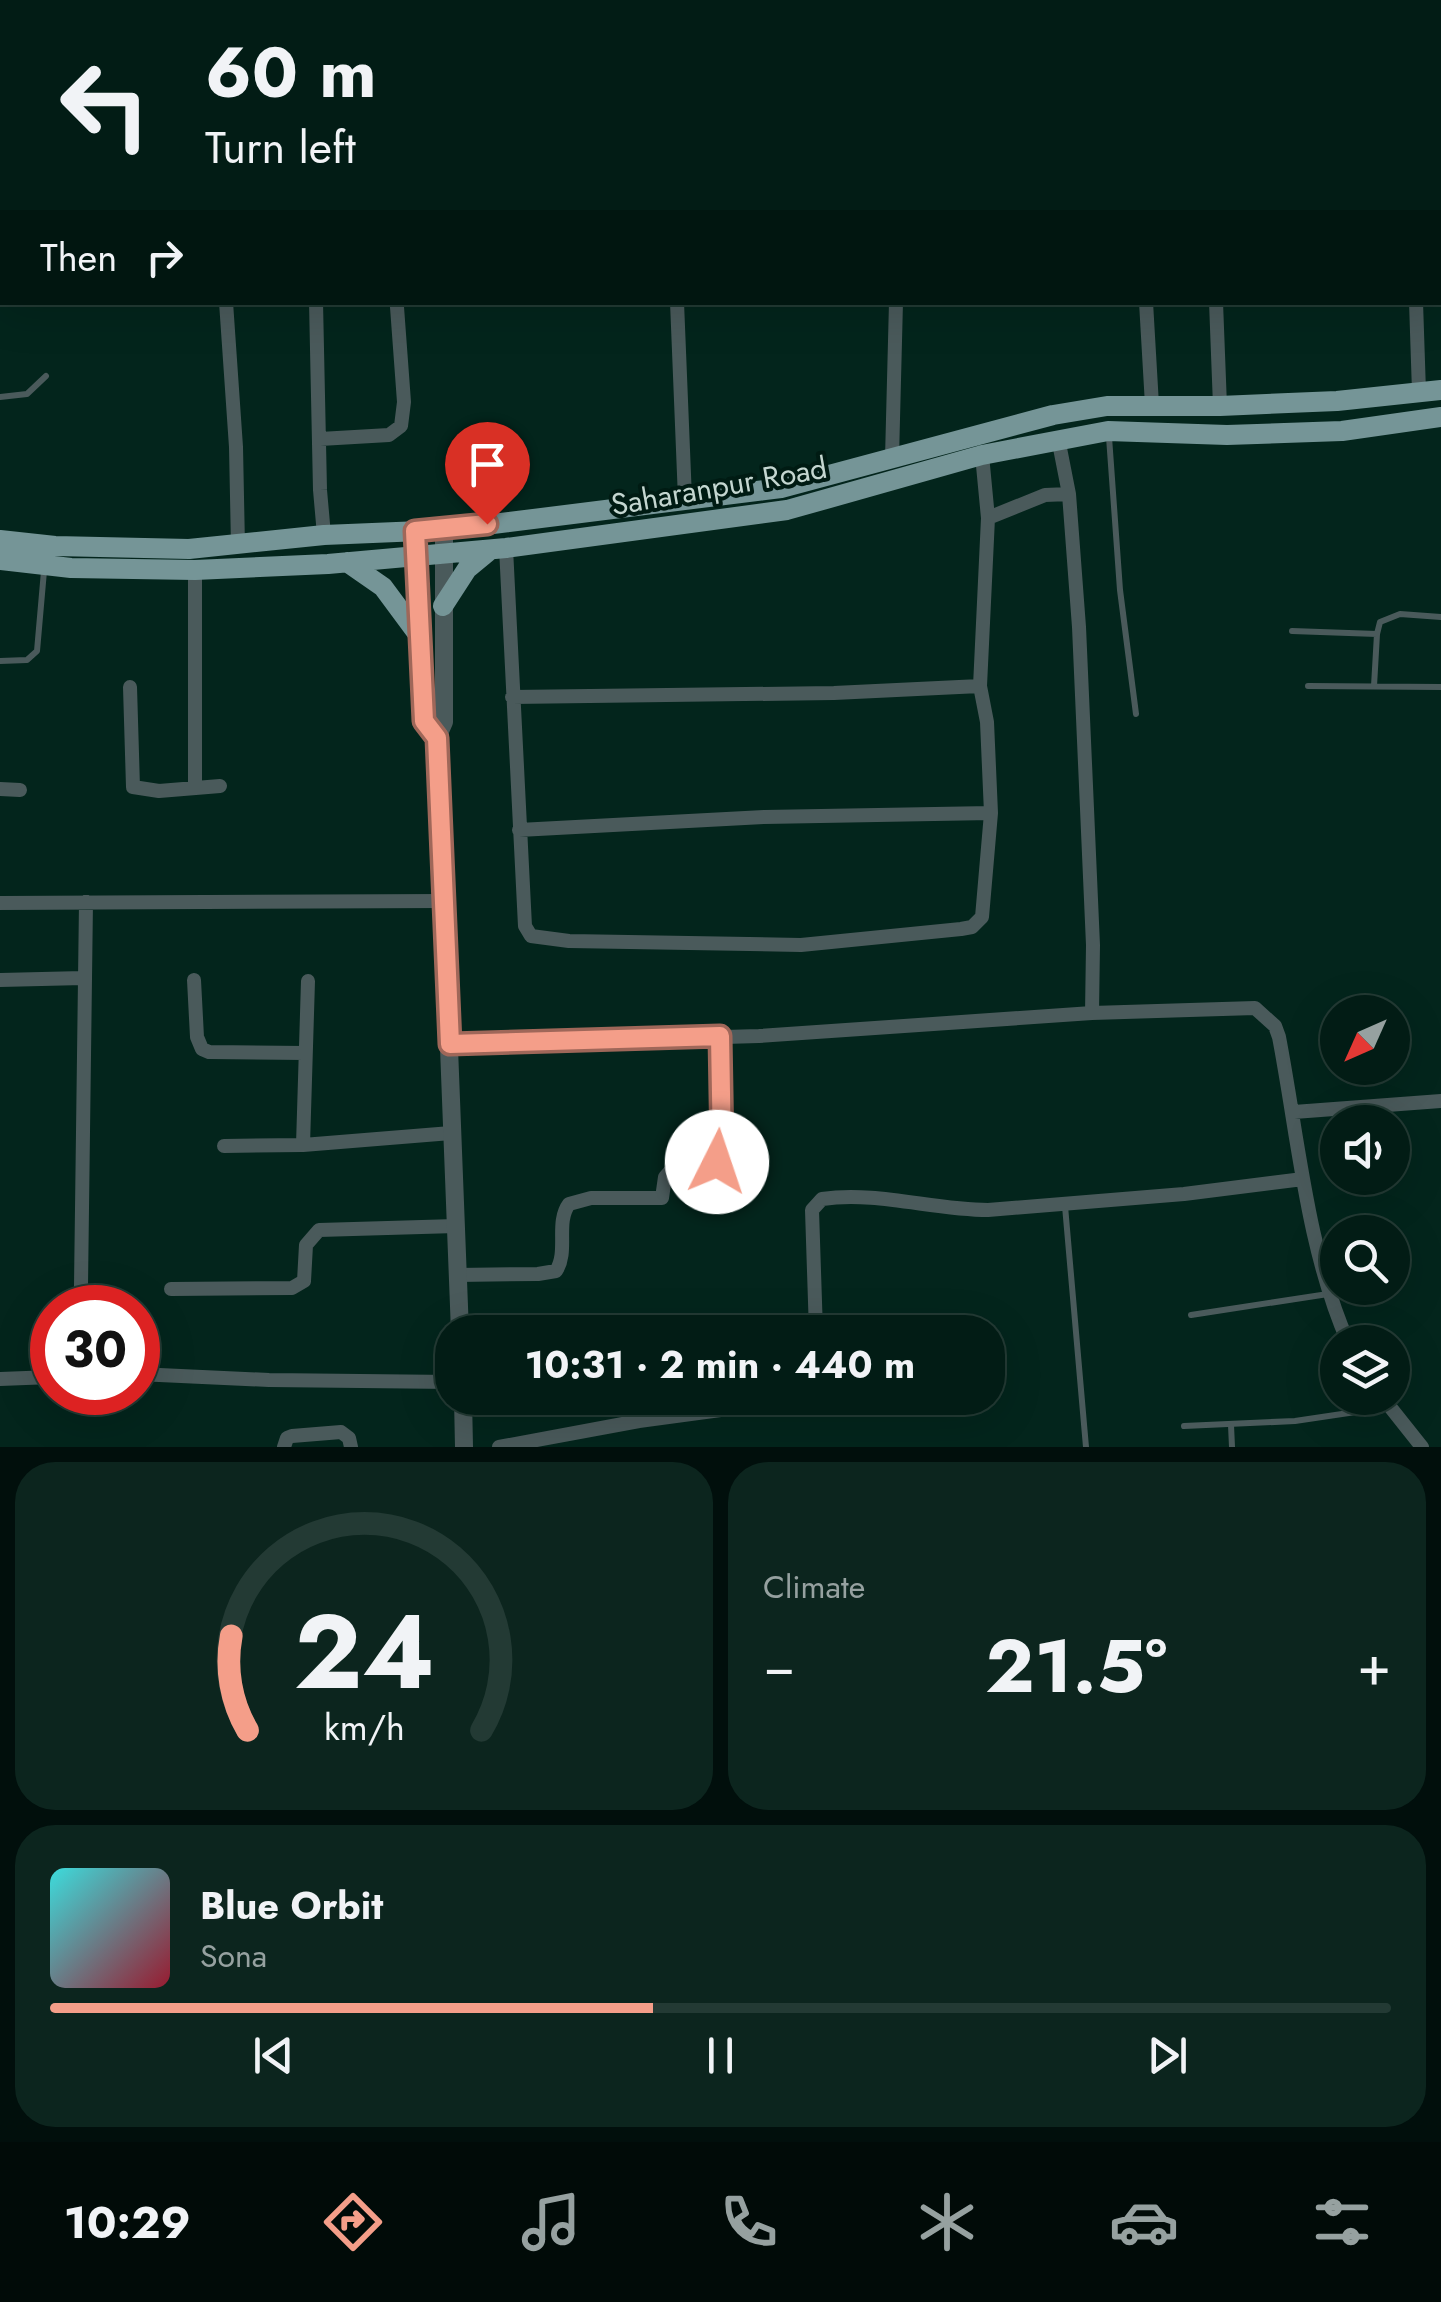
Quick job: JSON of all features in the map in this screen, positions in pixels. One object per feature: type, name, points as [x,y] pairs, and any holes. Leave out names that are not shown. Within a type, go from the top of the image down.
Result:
[{"type":"main road","name":"Saharanpur Road","points":[[0,540],[148,549],[445,530],[781,488],[1053,415],[1107,406],[1220,406],[1441,390]]},
{"type":"main road","name":"Saharanpur Road","points":[[0,560],[71,568],[195,570],[498,549],[786,510],[982,456],[1108,430],[1227,435],[1342,431],[1441,417]]},
{"type":"main road","points":[[781,488],[786,510]]},
{"type":"main road","points":[[443,606],[460,578],[498,549]]},
{"type":"main road","points":[[347,562],[383,587],[420,637]]},
{"type":"street","points":[[226,305],[238,546]]},
{"type":"street","points":[[316,305],[324,535]]},
{"type":"street","points":[[677,305],[685,499]]},
{"type":"street","points":[[892,458],[896,305]]},
{"type":"street","points":[[1146,305],[1152,405]]},
{"type":"street","points":[[1216,305],[1220,406]]},
{"type":"street","points":[[1416,305],[1419,392]]},
{"type":"street","points":[[320,439],[389,435],[401,426],[404,402],[398,307]]},
{"type":"street","points":[[1058,438],[1068,494],[1086,748],[1092,1013]]},
{"type":"street","points":[[498,549],[512,697],[524,926],[531,936],[568,941],[801,945],[961,929],[978,923],[983,909],[991,813],[987,722],[980,686],[988,518],[982,456]]},
{"type":"street","points":[[988,518],[1044,495],[1068,494]]},
{"type":"street","points":[[445,530],[444,722],[437,738],[459,1315]]},
{"type":"street","points":[[415,531],[424,721],[437,738]]},
{"type":"street","points":[[195,570],[195,788]]},
{"type":"street","points":[[512,697],[834,693],[980,686]]},
{"type":"street","points":[[130,688],[133,787],[159,791],[220,786]]},
{"type":"street","points":[[0,790],[20,790]]},
{"type":"street","points":[[519,830],[764,818],[991,813]]},
{"type":"street","points":[[0,903],[445,901]]},
{"type":"street","points":[[81,1285],[86,902]]},
{"type":"street","points":[[0,980],[83,978]]},
{"type":"street","points":[[194,980],[198,1044],[202,1049],[306,1053]]},
{"type":"street","points":[[303,1145],[308,981]]},
{"type":"street","points":[[450,1044],[777,1035],[1092,1013],[1255,1008],[1280,1037],[1303,1178],[1320,1246]]},
{"type":"street","points":[[457,1275],[556,1271],[562,1256],[563,1215],[570,1204],[590,1198],[662,1198],[665,1177],[672,1169],[717,1162],[722,1151],[720,1036]]},
{"type":"street","points":[[1294,1112],[1441,1100]]},
{"type":"street","points":[[224,1146],[303,1145],[451,1133]]},
{"type":"street","points":[[815,1315],[812,1210],[822,1200],[886,1199],[963,1210],[1065,1205],[1303,1178]]},
{"type":"street","points":[[171,1289],[292,1288],[304,1281],[306,1245],[319,1230],[456,1226]]},
{"type":"street","points":[[160,1375],[435,1382]]},
{"type":"street","points":[[0,1379],[30,1378]]},
{"type":"street","points":[[463,1415],[464,1447]]},
{"type":"street","points":[[499,1447],[678,1415]]},
{"type":"street","points":[[1397,1415],[1422,1447]]},
{"type":"street","points":[[284,1447],[292,1436],[341,1432],[349,1438],[351,1447]]},
{"type":"lane","points":[[0,397],[27,394],[46,376]]},
{"type":"lane","points":[[1108,430],[1120,590],[1136,714]]},
{"type":"lane","points":[[0,661],[27,660],[38,651],[44,564]]},
{"type":"lane","points":[[1374,686],[1380,622],[1392,615],[1441,616]]},
{"type":"lane","points":[[1292,630],[1377,634]]},
{"type":"lane","points":[[1308,686],[1441,687]]},
{"type":"lane","points":[[1065,1205],[1086,1447]]},
{"type":"lane","points":[[1191,1315],[1320,1296]]},
{"type":"lane","points":[[1184,1426],[1295,1421],[1324,1415]]},
{"type":"lane","points":[[1231,1425],[1232,1447]]},
{"type":"route","points":[[487,524],[415,531],[424,721],[437,738],[450,1044],[720,1036],[722,1151],[717,1162]]}]
